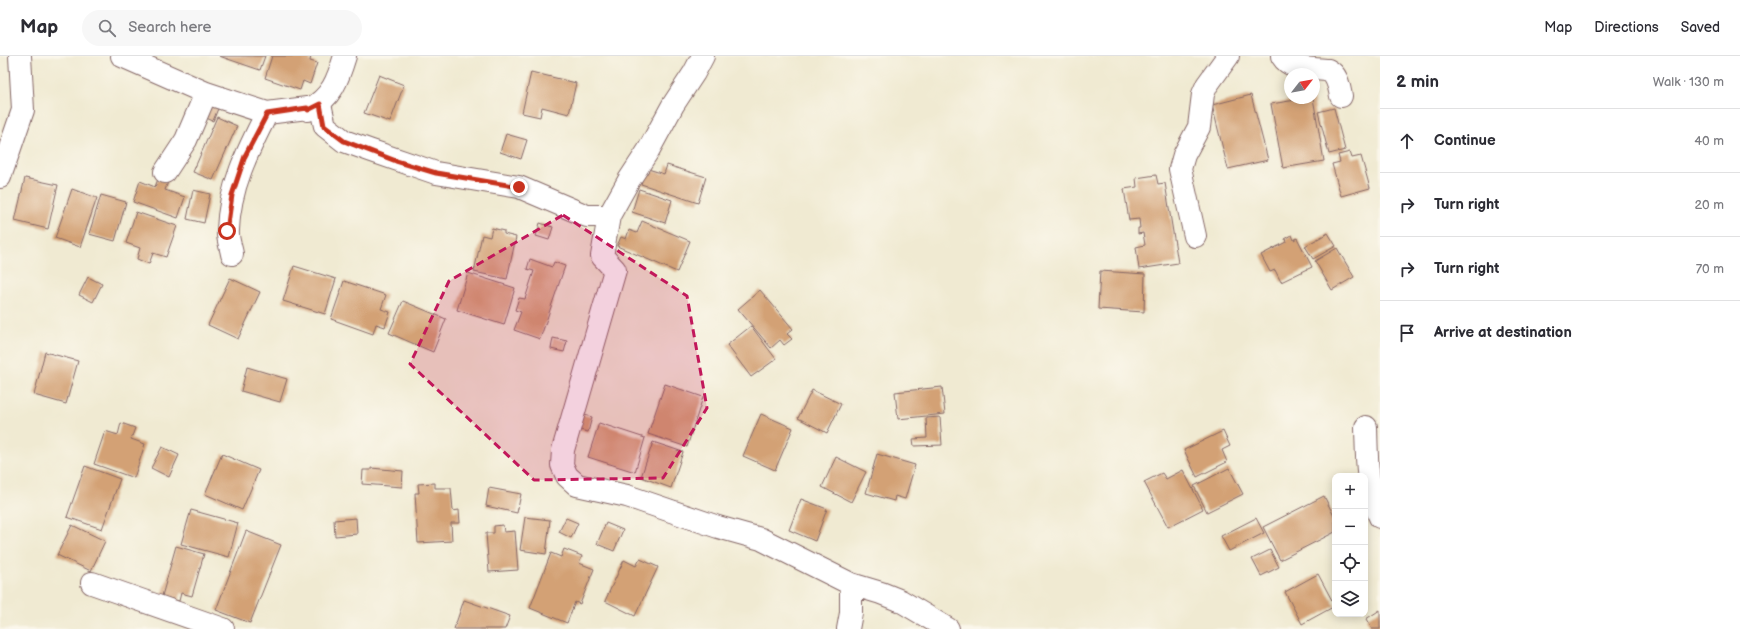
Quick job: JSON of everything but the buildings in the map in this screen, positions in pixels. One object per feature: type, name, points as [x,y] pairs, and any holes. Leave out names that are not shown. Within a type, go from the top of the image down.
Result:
[{"type":"street","points":[[0,177],[23,110],[20,56]]},
{"type":"street","points":[[122,56],[206,93],[267,114],[307,108],[308,110],[320,104],[337,83],[345,56]]},
{"type":"street","points":[[703,56],[609,216],[602,256],[615,270],[563,450],[562,465],[567,476],[577,485],[627,496],[718,527],[761,538],[851,584],[901,601],[948,629]]},
{"type":"street","points":[[1195,236],[1180,169],[1184,155],[1199,127],[1203,94],[1207,84],[1228,56]]},
{"type":"street","points":[[1282,56],[1285,61],[1293,66],[1328,70],[1332,72],[1335,76],[1341,96]]},
{"type":"street","points":[[165,172],[186,140],[206,93]]},
{"type":"street","points":[[320,104],[324,126],[344,141],[362,148],[436,173],[519,187],[587,216],[609,216]]},
{"type":"street","points":[[232,254],[227,231],[232,195],[245,156],[267,114]]},
{"type":"street","points":[[1366,427],[1368,483],[1380,517]]},
{"type":"street","points":[[92,583],[223,629]]},
{"type":"street","points":[[848,629],[852,613],[851,584]]},
{"type":"highlighted area","points":[[563,215],[687,296],[707,408],[663,478],[534,480],[410,364],[449,281]]},
{"type":"route","points":[[227,231],[232,195],[245,156],[267,114],[307,108],[308,110],[320,104],[324,126],[344,141],[396,161],[436,173],[519,187]]}]
